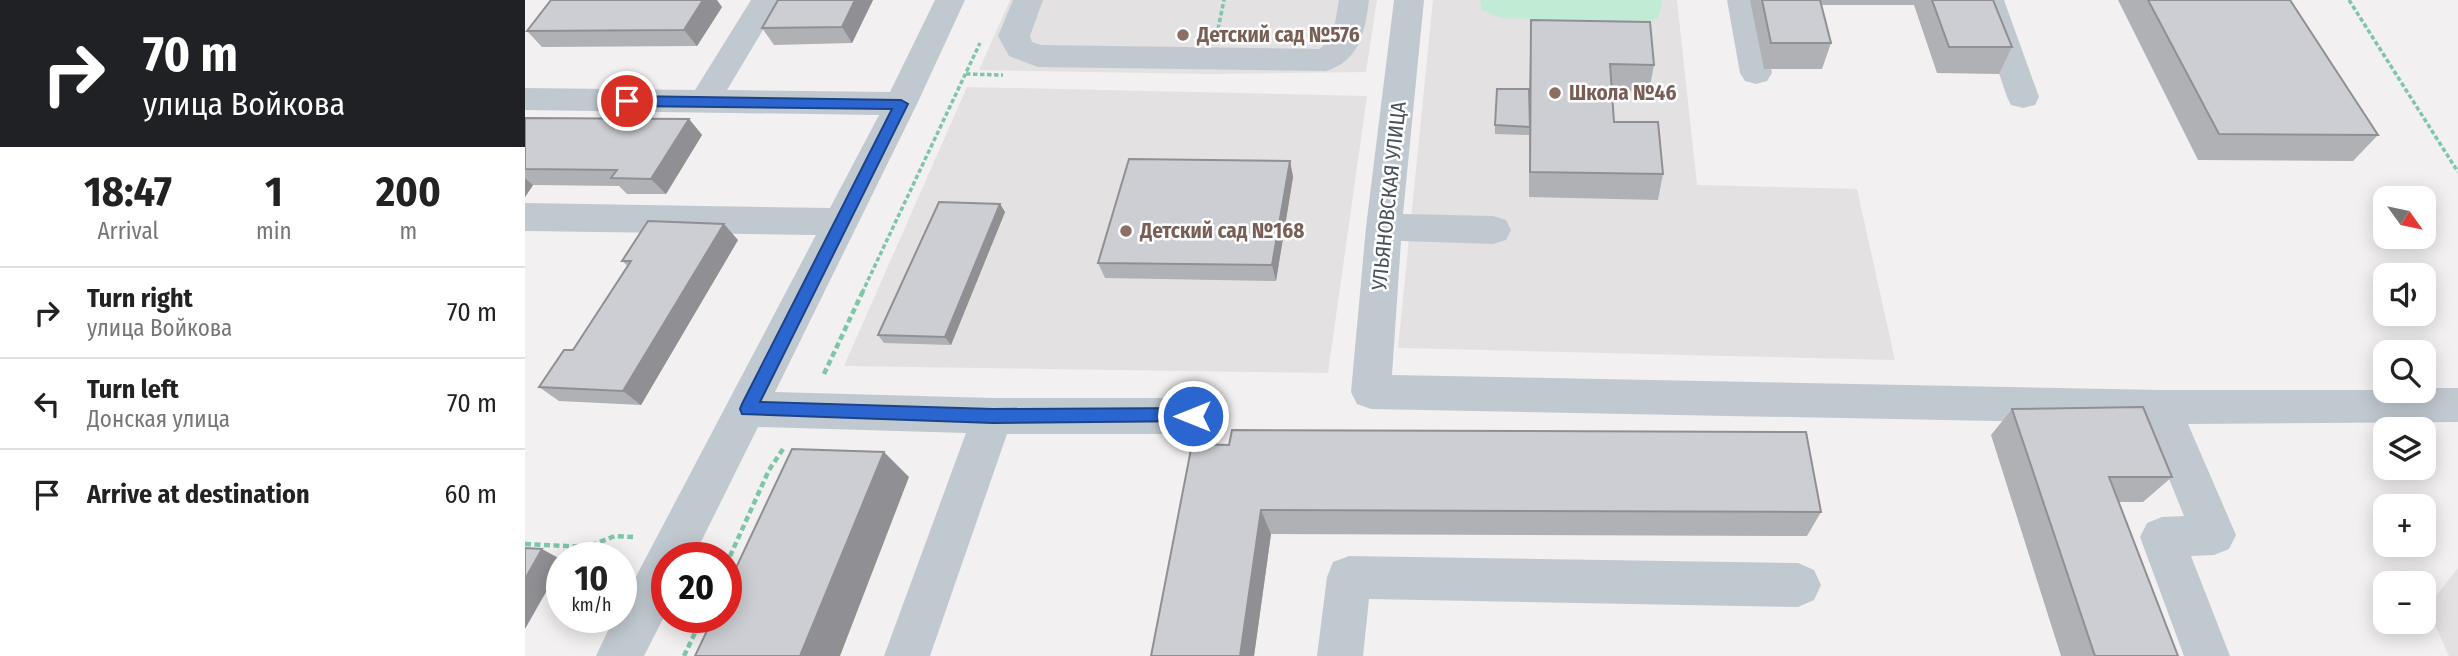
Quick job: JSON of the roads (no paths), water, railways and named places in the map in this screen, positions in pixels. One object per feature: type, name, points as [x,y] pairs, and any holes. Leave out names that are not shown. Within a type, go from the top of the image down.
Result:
[{"type":"street","points":[[703,103],[766,0]]},
{"type":"street","points":[[678,542],[901,104],[950,0]]},
{"type":"street","points":[[1028,0],[1014,36],[1020,49],[1038,56],[1326,60],[1340,52],[1347,40],[1354,0]]},
{"type":"street","name":"УЛЬЯНОВСКАЯ УЛИЦА","points":[[1409,0],[1384,227],[1371,392],[2160,407]]},
{"type":"street","points":[[1742,0],[1756,73]]},
{"type":"street","points":[[1989,0],[2023,97]]},
{"type":"street","points":[[525,99],[901,104]]},
{"type":"street","points":[[525,217],[841,222]]},
{"type":"street","points":[[1384,227],[1493,230]]},
{"type":"street","points":[[2207,656],[2162,537],[2214,535],[2160,407],[2458,405]]},
{"type":"street","points":[[748,409],[993,416],[1193,416]]},
{"type":"street","points":[[907,656],[993,416]]},
{"type":"street","points":[[619,656],[651,554]]},
{"type":"street","points":[[1340,656],[1349,577],[1798,586]]},
{"type":"place","name":"Детский сад №576","points":[[1183,35]]},
{"type":"place","name":"Школа №46","points":[[1555,93]]},
{"type":"place","name":"Детский сад №168","points":[[1126,231]]}]
